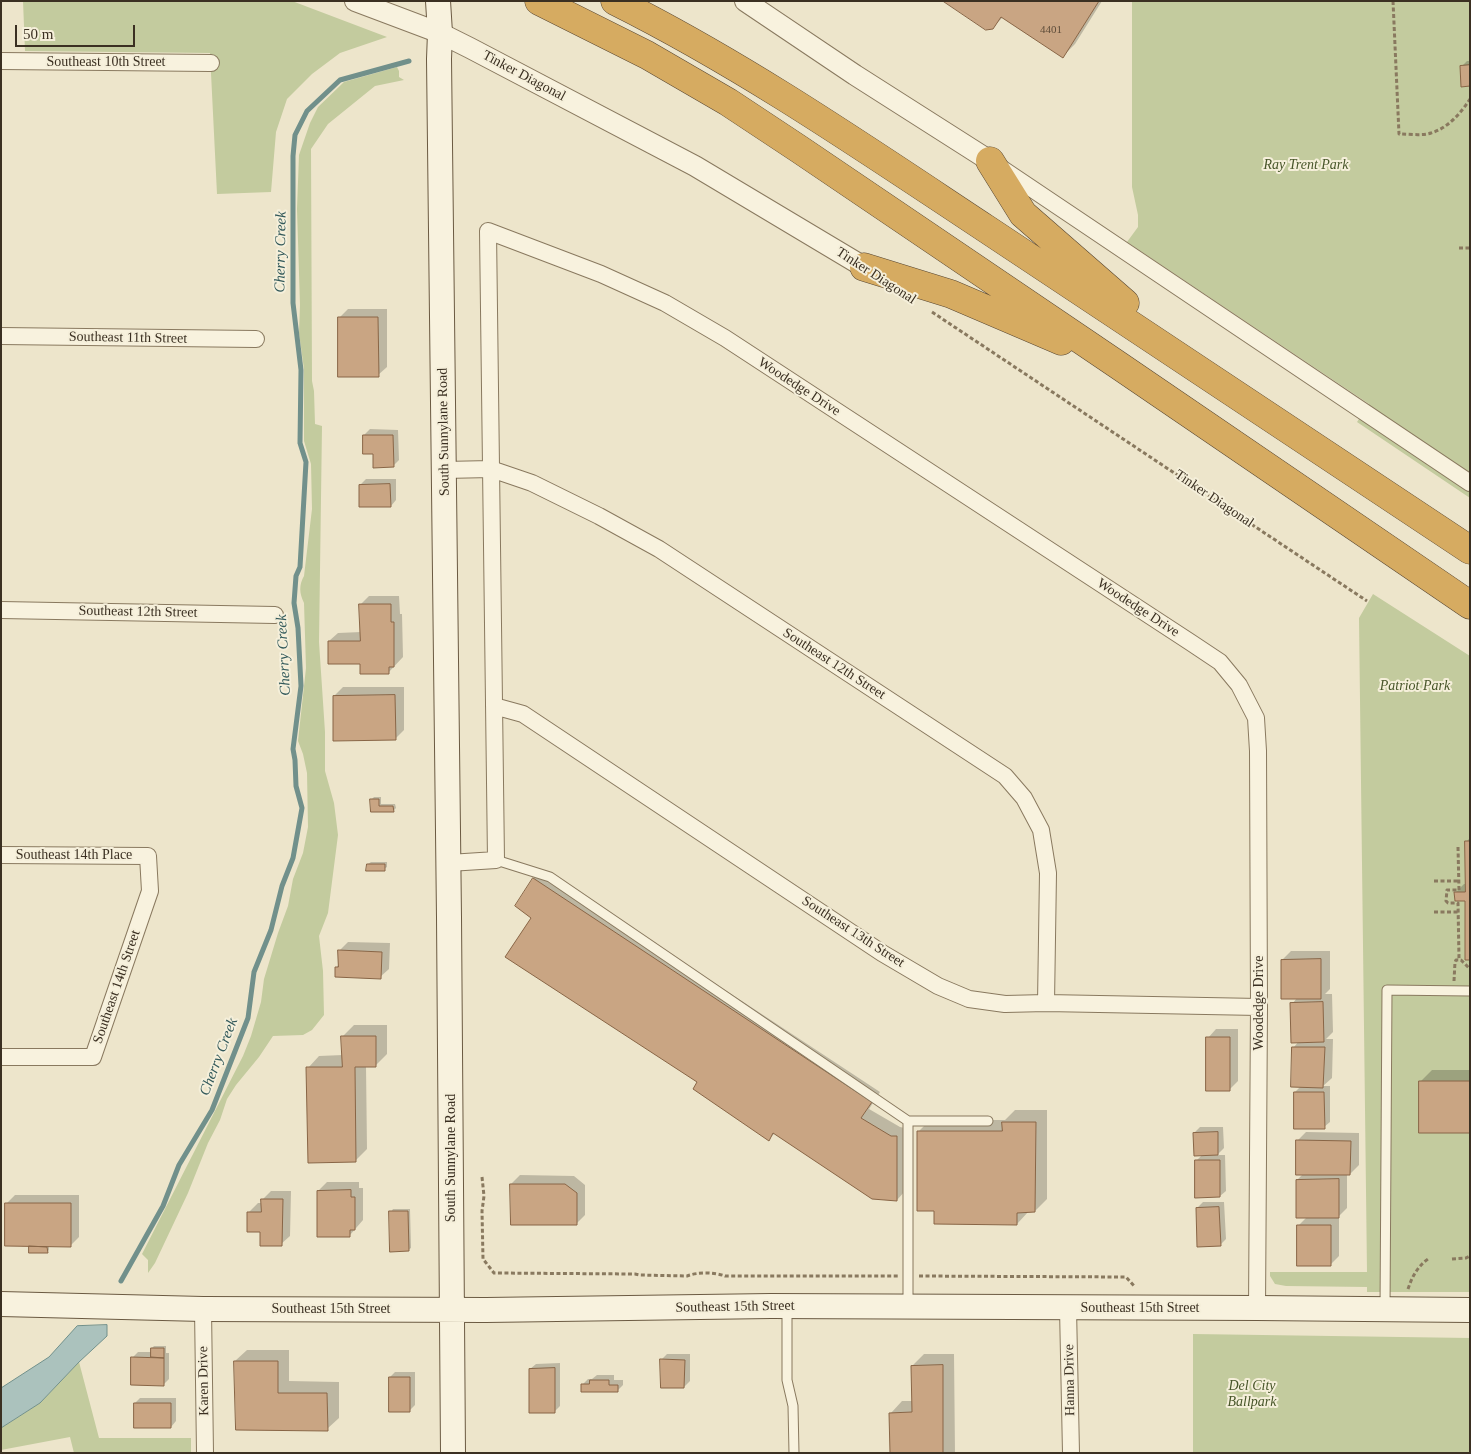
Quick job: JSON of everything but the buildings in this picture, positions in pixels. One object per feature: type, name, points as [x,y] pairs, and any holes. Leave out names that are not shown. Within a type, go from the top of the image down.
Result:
[{"type":"highway","points":[[539,1],[647,55],[728,102],[1470,605]]},
{"type":"highway","points":[[615,1],[667,28],[816,116],[1470,550]]},
{"type":"highway","points":[[990,162],[1023,214],[1029,220],[1209,376]]},
{"type":"highway","points":[[864,267],[951,294],[1118,365]]},
{"type":"main road","name":"South Sunnylane Road","points":[[438,1],[440,33],[454,1453]]},
{"type":"main road","name":"Southeast 15th Street","points":[[1,1304],[203,1309],[452,1310],[787,1306],[1470,1310]]},
{"type":"street","name":"Tinker Diagonal","points":[[355,1],[440,33],[695,166],[864,267]]},
{"type":"street","points":[[745,1],[990,162],[1470,483]]},
{"type":"street","name":"Southeast 10th Street","points":[[1,61],[211,63]]},
{"type":"street","name":"Woodedge Drive","points":[[491,470],[488,231],[601,274],[665,303],[725,338],[1220,662],[1239,685],[1256,718],[1258,751],[1257,1308]]},
{"type":"street","name":"Southeast 11th Street","points":[[1,336],[256,339]]},
{"type":"street","name":"Southeast 12th Street","points":[[444,470],[491,470],[532,483],[599,516],[659,549],[1005,776],[1024,798],[1041,830],[1048,873],[1046,1003]]},
{"type":"street","points":[[449,863],[496,860],[491,470]]},
{"type":"street","name":"Southeast 12th Street","points":[[1,610],[275,614]]},
{"type":"street","name":"Southeast 13th Street","points":[[494,706],[523,714],[882,953],[938,986],[970,999],[1005,1004],[1259,1007]]},
{"type":"street","name":"Southeast 14th Place","points":[[1,855],[148,856]]},
{"type":"street","name":"Southeast 14th Street","points":[[1,1057],[93,1057],[150,891],[148,856]]},
{"type":"street","name":"Hanna Drive","points":[[1068,1308],[1071,1453]]},
{"type":"street","name":"Karen Drive","points":[[203,1309],[205,1453]]},
{"type":"lane","points":[[496,860],[550,877],[908,1121],[988,1121]]},
{"type":"lane","points":[[1385,1310],[1386,990],[1470,991]]},
{"type":"lane","points":[[908,1121],[908,1307]]},
{"type":"lane","points":[[787,1306],[787,1380],[793,1406],[794,1453]]},
{"type":"path","points":[[1393,1],[1399,134],[1430,134],[1439,130],[1462,112],[1470,99]]},
{"type":"path","points":[[1459,248],[1470,248]]},
{"type":"path","name":"Tinker Diagonal","points":[[930,311],[1367,601]]},
{"type":"path","points":[[1458,847],[1459,890],[1447,890],[1446,901],[1448,903],[1458,903],[1459,959]]},
{"type":"path","points":[[1434,881],[1459,881]]},
{"type":"path","points":[[1434,912],[1458,912]]},
{"type":"path","points":[[1459,959],[1470,969]]},
{"type":"path","points":[[1454,991],[1454,962],[1459,959]]},
{"type":"path","points":[[482,1177],[484,1196],[482,1211],[483,1259],[494,1273],[635,1274],[640,1276],[720,1274],[725,1276],[1126,1277],[1136,1288]]},
{"type":"path","points":[[1452,1259],[1470,1256]]},
{"type":"path","points":[[1408,1289],[1412,1276],[1428,1259]]},
{"type":"green space","points":[[23,1],[292,1],[387,37],[340,53],[312,74],[287,99],[276,132],[271,192],[217,194],[210,53],[25,51]]},
{"type":"green space","name":"Ray Trent Park","points":[[1132,1],[1470,1],[1470,498],[1357,422],[1369,404],[1127,242],[1138,227],[1138,215],[1132,187]]},
{"type":"green space","points":[[397,67],[399,77],[404,80],[375,86],[328,124],[311,149],[312,381],[315,424],[322,426],[319,642],[325,732],[325,771],[334,803],[338,835],[328,913],[319,936],[323,971],[324,1015],[312,1030],[303,1035],[273,1036],[236,1085],[227,1099],[220,1120],[208,1143],[188,1193],[155,1263],[148,1273],[148,1260],[142,1254],[243,1056],[251,1036],[261,1002],[264,979],[288,906],[293,879],[303,853],[308,827],[307,773],[298,741],[306,668],[304,603],[300,589],[304,576],[312,509],[311,464],[304,441],[304,369],[299,333],[297,209],[299,155],[310,123],[318,107],[344,82]]},
{"type":"green space","name":"Patriot Park","points":[[1373,594],[1470,656],[1470,1292],[1367,1292],[1367,1287],[1286,1286],[1275,1284],[1270,1276],[1270,1272],[1367,1272],[1359,618]]},
{"type":"green space","name":"Del City Ballpark","points":[[1193,1334],[1470,1338],[1470,1453],[1193,1453]]},
{"type":"green space","points":[[79,1362],[99,1438],[191,1438],[191,1453],[74,1453],[70,1437],[1,1450],[1,1428],[40,1403]]},
{"type":"water","points":[[107,1325],[107,1336],[40,1403],[1,1428],[1,1388],[49,1357],[77,1326]]},
{"type":"waterway","name":"Cherry Creek","points":[[121,1281],[163,1206],[179,1165],[212,1110],[248,1018],[254,972],[271,930],[282,886],[293,858],[302,808],[296,786],[293,749],[301,686],[298,628],[294,603],[296,576],[300,567],[306,462],[300,443],[301,370],[293,303],[293,156],[295,135],[307,111],[340,80],[409,61]]}]
